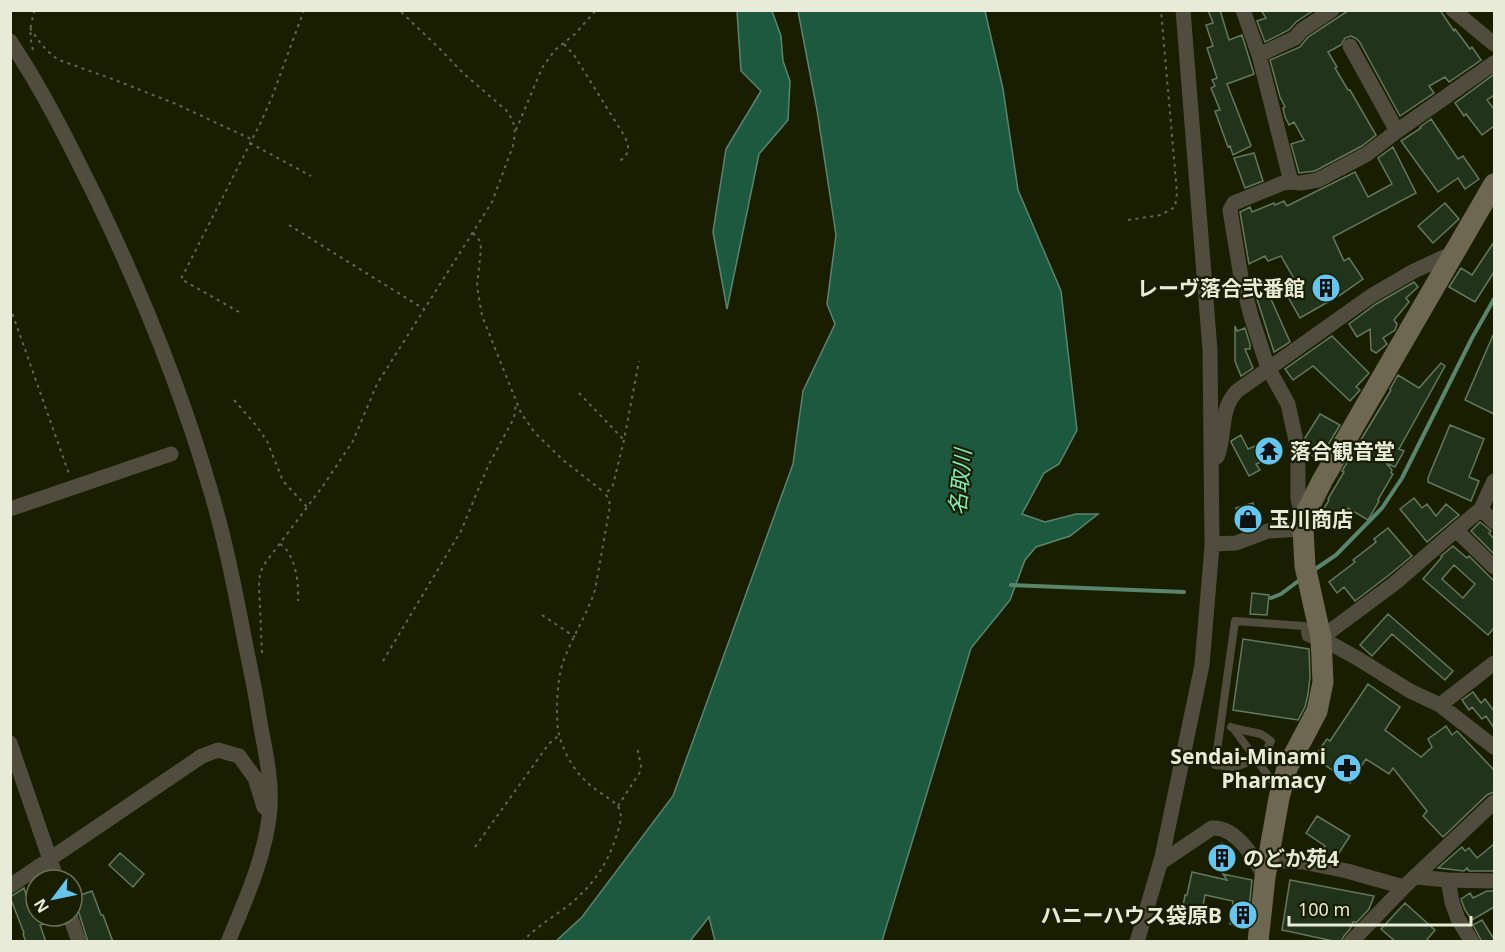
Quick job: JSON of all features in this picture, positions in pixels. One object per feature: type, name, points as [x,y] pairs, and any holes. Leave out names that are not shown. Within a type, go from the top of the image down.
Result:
[{"type":"street","points":[[1137,942],[1160,863],[1202,665],[1212,544],[1210,350],[1184,10]]},
{"type":"street","points":[[1243,10],[1259,55],[1291,182]]},
{"type":"street","points":[[1259,55],[1294,38],[1332,10]]},
{"type":"street","points":[[1453,10],[1494,44]]},
{"type":"street","points":[[10,41],[42,94],[82,169],[125,258],[191,426],[230,564],[266,753],[270,792],[269,811],[260,859],[228,942]]},
{"type":"street","points":[[1350,46],[1397,131]]},
{"type":"street","points":[[1258,942],[1267,868],[1280,793],[1287,768],[1317,711],[1323,682],[1321,641],[1305,566],[1303,524],[1298,499],[1298,450],[1288,404],[1268,368],[1251,316],[1241,278],[1230,210],[1234,203],[1283,183],[1318,180],[1367,154],[1494,63]]},
{"type":"street","points":[[1303,524],[1322,481],[1494,184]]},
{"type":"street","points":[[1211,468],[1219,455],[1226,407],[1237,391],[1371,296],[1414,271],[1455,252]]},
{"type":"street","points":[[10,509],[171,454]]},
{"type":"street","points":[[1321,641],[1395,583],[1481,509],[1494,481]]},
{"type":"street","points":[[1481,509],[1494,522]]},
{"type":"street","points":[[1212,544],[1236,543],[1268,531],[1303,524]]},
{"type":"street","points":[[1455,530],[1494,567]]},
{"type":"street","points":[[1321,641],[1357,658],[1410,692],[1440,705],[1494,747]]},
{"type":"street","points":[[1440,705],[1494,663]]},
{"type":"street","points":[[10,743],[53,868]]},
{"type":"street","points":[[10,886],[202,756],[218,750],[240,756],[255,778],[264,807],[269,811]]},
{"type":"street","points":[[1351,942],[1494,802]]},
{"type":"street","points":[[1160,863],[1212,828],[1220,827],[1267,868]]},
{"type":"street","points":[[1267,868],[1303,862],[1410,882],[1494,881]]},
{"type":"street","points":[[1448,880],[1458,919],[1472,942]]},
{"type":"lane","points":[[1222,724],[1261,734],[1271,741],[1263,757],[1235,767],[1215,765],[1235,621],[1304,626],[1306,638],[1321,641]]},
{"type":"lane","points":[[1233,728],[1280,793]]},
{"type":"path","points":[[33,49],[30,27],[35,10]]},
{"type":"path","points":[[239,312],[181,279],[261,122],[304,10]]},
{"type":"path","points":[[399,10],[463,73],[506,110],[513,121],[515,133]]},
{"type":"path","points":[[262,655],[260,574],[269,557],[323,486],[352,441],[377,384],[492,202],[513,146],[515,133],[542,68],[555,50],[575,34],[596,10]]},
{"type":"path","points":[[1128,220],[1161,215],[1175,207],[1177,193],[1161,10]]},
{"type":"path","points":[[30,27],[45,49],[59,60],[176,104],[251,141],[311,176]]},
{"type":"path","points":[[563,43],[574,55],[626,137],[628,152],[617,163]]},
{"type":"path","points":[[289,225],[424,309]]},
{"type":"path","points":[[472,233],[480,241],[481,249],[477,286],[482,316],[520,413],[535,433],[563,460],[605,493],[610,506],[595,591],[563,662],[557,710],[560,735],[570,761],[587,783],[618,806],[621,823],[612,850],[599,874],[568,905],[522,942]]},
{"type":"path","points":[[10,307],[74,487]]},
{"type":"path","points":[[605,493],[613,485],[639,361]]},
{"type":"path","points":[[579,393],[624,440]]},
{"type":"path","points":[[234,400],[267,441],[283,481],[307,507]]},
{"type":"path","points":[[383,661],[461,531],[488,466],[514,418],[516,403]]},
{"type":"path","points":[[279,543],[284,546],[295,568],[299,586],[298,602]]},
{"type":"path","points":[[542,615],[575,637]]},
{"type":"path","points":[[475,847],[548,745],[560,735]]},
{"type":"path","points":[[618,806],[640,772],[637,747]]},
{"type":"water","points":[[737,11],[772,11],[781,36],[783,61],[790,81],[788,120],[759,154],[727,309],[713,232],[726,149],[761,91],[741,71]]},
{"type":"water","name":"名取川","points":[[798,11],[985,11],[1003,89],[1018,190],[1061,291],[1077,430],[1059,464],[1044,473],[1022,514],[1045,522],[1076,514],[1098,514],[1070,536],[1036,547],[1025,560],[1010,600],[971,648],[882,941],[715,941],[709,917],[690,941],[556,941],[582,917],[673,796],[793,464],[803,391],[835,324],[827,304],[836,235],[817,110]]},
{"type":"building","points":[[1208,10],[1220,10],[1229,40],[1242,35],[1254,74],[1227,84],[1251,146],[1233,155],[1215,111],[1220,110],[1211,88],[1215,86],[1212,80],[1217,78],[1207,48],[1213,46],[1206,25],[1213,23]]},
{"type":"building","points":[[1261,10],[1310,10],[1311,12],[1289,30],[1265,42],[1257,21],[1266,18]]},
{"type":"building","points":[[1349,10],[1440,10],[1454,31],[1455,29],[1470,49],[1472,47],[1481,60],[1449,82],[1445,77],[1429,86],[1434,93],[1400,116],[1359,41],[1351,36],[1345,38],[1341,45],[1328,52],[1337,67],[1335,68],[1376,135],[1362,146],[1315,171],[1299,173],[1291,144],[1304,140],[1294,122],[1289,125],[1285,117],[1283,108],[1285,107],[1270,60],[1300,47],[1308,37]]},
{"type":"building","points":[[1493,75],[1494,95],[1487,100],[1494,109],[1494,126],[1482,135],[1455,103]]},
{"type":"building","points":[[1431,119],[1458,159],[1463,156],[1479,179],[1465,189],[1458,178],[1438,192],[1401,141]]},
{"type":"building","points":[[1393,147],[1416,193],[1333,237],[1344,261],[1349,258],[1363,279],[1300,318],[1280,283],[1293,277],[1281,256],[1268,261],[1265,256],[1249,264],[1240,212],[1250,207],[1252,212],[1284,201],[1287,206],[1355,172],[1368,197],[1392,184],[1378,158]]},
{"type":"building","points":[[1254,153],[1263,181],[1245,188],[1234,158]]},
{"type":"building","points":[[1445,203],[1459,219],[1433,243],[1418,226]]},
{"type":"building","points":[[1494,242],[1494,272],[1475,302],[1449,287],[1461,268],[1472,275]]},
{"type":"building","points":[[1414,282],[1418,287],[1406,298],[1409,302],[1394,320],[1397,324],[1395,330],[1383,338],[1387,344],[1376,353],[1371,350],[1370,329],[1357,337],[1349,324],[1376,304]]},
{"type":"building","points":[[1267,290],[1290,342],[1274,352],[1256,296]]},
{"type":"building","points":[[1235,326],[1237,331],[1245,328],[1250,349],[1245,349],[1253,368],[1241,376],[1235,361]]},
{"type":"building","points":[[1494,333],[1494,414],[1465,400]]},
{"type":"building","points":[[1332,336],[1369,373],[1356,387],[1360,390],[1350,401],[1313,366],[1293,380],[1285,369]]},
{"type":"building","points":[[1441,363],[1445,366],[1399,449],[1404,451],[1395,467],[1386,463],[1393,474],[1368,520],[1348,508],[1343,516],[1326,526],[1320,515],[1344,472],[1342,471],[1398,375],[1419,388]]},
{"type":"building","points":[[1320,414],[1340,425],[1319,460],[1308,453],[1305,438]]},
{"type":"building","points":[[1450,425],[1484,439],[1469,477],[1479,481],[1471,501],[1428,482]]},
{"type":"building","points":[[1241,435],[1248,449],[1275,438],[1280,454],[1256,464],[1260,470],[1249,476],[1231,442]]},
{"type":"building","points":[[1414,498],[1422,508],[1427,504],[1436,516],[1446,504],[1459,515],[1427,542],[1400,509]]},
{"type":"building","points":[[1253,503],[1259,524],[1243,530],[1236,508]]},
{"type":"building","points":[[1480,522],[1491,531],[1489,533],[1494,539],[1494,554],[1471,531]]},
{"type":"building","points":[[1388,528],[1412,556],[1355,601],[1344,587],[1337,593],[1329,582],[1355,562],[1353,560],[1376,542],[1374,539]]},
{"type":"building","points":[[1453,546],[1467,558],[1469,556],[1494,581],[1494,628],[1488,635],[1423,579],[1441,556]],"holes":[[[1454,565],[1475,584],[1463,598],[1442,579]]]},
{"type":"building","points":[[1252,593],[1269,595],[1267,615],[1250,614]]},
{"type":"building","points":[[1388,614],[1453,671],[1445,680],[1392,634],[1372,656],[1360,645]]},
{"type":"building","points":[[1243,639],[1309,649],[1308,694],[1305,707],[1298,720],[1233,710]]},
{"type":"building","points":[[1368,684],[1400,707],[1385,730],[1421,757],[1432,747],[1428,739],[1446,726],[1452,735],[1457,731],[1494,770],[1494,792],[1487,795],[1443,837],[1423,816],[1427,811],[1393,768],[1389,774],[1366,759],[1350,783],[1314,757],[1327,739],[1330,741]]},
{"type":"building","points":[[1473,692],[1481,703],[1485,699],[1494,711],[1494,728],[1486,716],[1482,719],[1472,707],[1469,710],[1462,700]]},
{"type":"building","points":[[1317,816],[1350,836],[1335,859],[1319,855],[1325,846],[1306,833]]},
{"type":"building","name":"のどか苑4","points":[[1222,843],[1234,863],[1221,871],[1210,852]]},
{"type":"building","points":[[1494,844],[1494,871],[1438,868],[1462,847],[1465,851],[1469,848],[1477,858]]},
{"type":"building","points":[[120,853],[144,874],[133,887],[109,865]]},
{"type":"building","points":[[1192,872],[1227,880],[1223,874],[1252,880],[1247,927],[1230,924],[1233,901],[1205,895],[1200,921],[1181,918]]},
{"type":"building","points":[[1290,880],[1374,896],[1369,909],[1357,922],[1353,922],[1341,942],[1338,942],[1282,930]]},
{"type":"building","points":[[24,888],[24,928],[41,928],[46,942],[26,942],[10,897]]},
{"type":"building","points":[[92,891],[113,942],[88,942],[84,928],[84,894]]},
{"type":"building","points":[[1487,891],[1494,891],[1494,907],[1472,920],[1461,899],[1470,893],[1473,898]]},
{"type":"building","points":[[1405,903],[1435,930],[1425,942],[1396,942],[1381,929]]},
{"type":"building","points":[[1482,920],[1494,942],[1482,942],[1473,925]]},
{"type":"waterway","points":[[1314,570],[1336,555],[1382,508],[1402,478],[1494,299]]},
{"type":"waterway","points":[[1271,598],[1281,594],[1301,579]]},
{"type":"waterway","points":[[1011,585],[1184,592]]},
{"type":"place","name":"レーヴ落合弐番館","points":[[1326,288]]},
{"type":"place","name":"落合観音堂","points":[[1269,451]]},
{"type":"place","name":"玉川商店","points":[[1248,519]]},
{"type":"place","name":"Sendai-Minami Pharmacy","points":[[1347,768]]},
{"type":"place","name":"のどか苑4","points":[[1222,858]]},
{"type":"place","name":"ハニーハウス袋原B","points":[[1243,915]]}]
